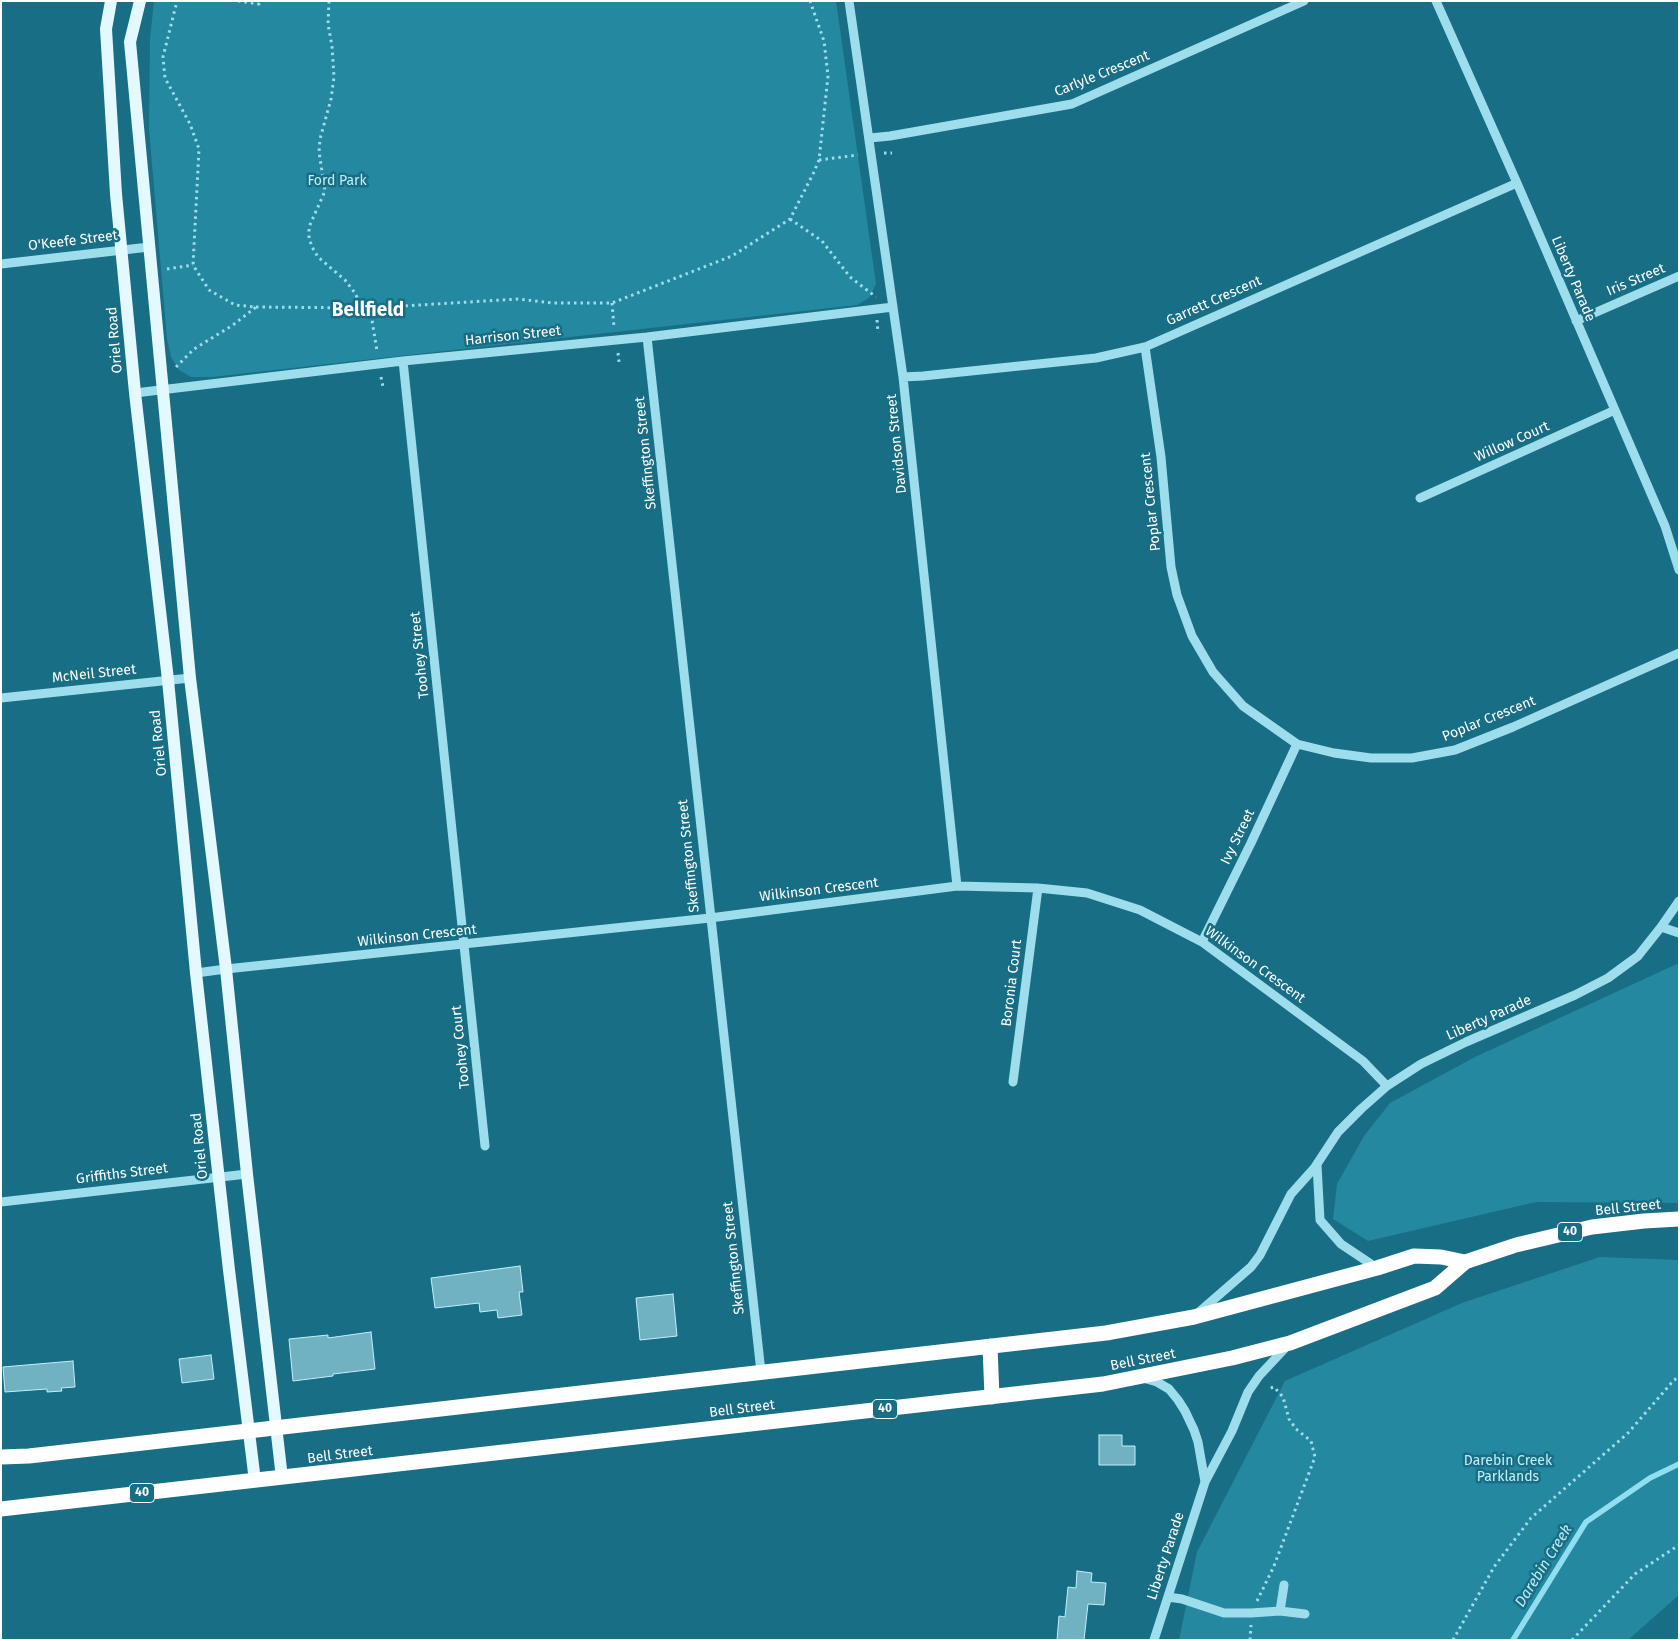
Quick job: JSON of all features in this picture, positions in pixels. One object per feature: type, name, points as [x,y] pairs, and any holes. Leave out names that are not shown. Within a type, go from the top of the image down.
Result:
[{"type":"highway","name":"Bell Street","points":[[1,1508],[282,1478],[1103,1384],[1232,1358],[1290,1342],[1436,1288],[1464,1262],[1516,1245],[1582,1229],[1644,1221],[1679,1220]]},
{"type":"highway","name":"Bell Street","points":[[1,1457],[29,1456],[1106,1333],[1194,1317],[1377,1268],[1414,1256],[1441,1257],[1464,1262]]},
{"type":"highway","points":[[990,1346],[992,1397]]},
{"type":"main road","name":"Oriel Road","points":[[111,1],[106,29],[116,194],[135,393],[168,680],[196,973],[254,1480]]},
{"type":"main road","points":[[140,1],[130,42],[190,678],[226,969],[247,1174],[282,1478]]},
{"type":"street","name":"Davidson Street","points":[[849,1],[903,377],[957,886]]},
{"type":"street","name":"Carlyle Crescent","points":[[870,138],[910,133],[1072,104],[1304,1]]},
{"type":"street","name":"Liberty Parade","points":[[1436,1],[1517,182],[1665,526],[1679,570]]},
{"type":"street","name":"Garrett Crescent","points":[[903,377],[1096,358],[1145,347],[1517,182]]},
{"type":"street","name":"O'Keefe Street","points":[[1,264],[149,247]]},
{"type":"street","name":"Iris Street","points":[[1576,320],[1679,276]]},
{"type":"street","name":"Harrison Street","points":[[135,393],[403,361],[647,337],[893,307]]},
{"type":"street","name":"Skeffington Street","points":[[647,337],[760,1372]]},
{"type":"street","name":"Poplar Crescent","points":[[1145,347],[1161,457],[1171,567],[1176,594],[1192,636],[1213,672],[1243,706],[1297,744],[1334,753],[1371,758],[1412,758],[1455,750],[1513,727],[1679,653]]},
{"type":"street","name":"Toohey Street","points":[[403,361],[464,945]]},
{"type":"street","name":"Willow Court","points":[[1420,498],[1615,410]]},
{"type":"street","name":"McNeil Street","points":[[1,698],[190,678]]},
{"type":"street","name":"Ivy Street","points":[[1202,942],[1297,744]]},
{"type":"street","name":"Wilkinson Crescent","points":[[196,973],[710,918],[957,886],[1038,888],[1088,893],[1131,907],[1202,942],[1363,1061],[1387,1086]]},
{"type":"street","name":"Boronia Court","points":[[1013,1082],[1038,888]]},
{"type":"street","name":"Liberty Parade","points":[[1194,1317],[1251,1267],[1260,1255],[1291,1194],[1315,1167],[1338,1132],[1387,1086],[1421,1064],[1608,978],[1638,956],[1679,900]]},
{"type":"street","points":[[1661,927],[1679,933]]},
{"type":"street","name":"Toohey Court","points":[[464,945],[486,1146]]},
{"type":"street","points":[[1315,1167],[1317,1165],[1320,1220],[1341,1244],[1377,1268]]},
{"type":"street","name":"Griffiths Street","points":[[1,1202],[247,1174]]},
{"type":"street","name":"Liberty Parade","points":[[1154,1640],[1205,1482],[1232,1431],[1248,1392],[1259,1376],[1290,1342]]},
{"type":"street","name":"Liberty Parade","points":[[1142,1377],[1157,1382],[1169,1389],[1178,1400],[1194,1430],[1205,1482]]},
{"type":"street","points":[[1280,1611],[1284,1585]]},
{"type":"street","points":[[1168,1597],[1182,1599],[1224,1613],[1251,1614],[1280,1611],[1305,1614]]},
{"type":"path","points":[[177,1],[163,57],[165,78],[190,124],[198,149],[193,265],[209,290],[235,305],[256,307],[362,308],[518,299],[554,303],[612,303],[732,256],[790,218],[819,160],[828,76],[824,41],[810,1]]},
{"type":"path","points":[[238,1],[259,4],[260,1]]},
{"type":"path","points":[[329,1],[328,24],[334,77],[331,99],[320,139],[319,152],[325,191],[309,228],[309,238],[318,257],[345,280],[355,293],[362,308]]},
{"type":"path","points":[[790,218],[822,241],[850,277],[876,296],[878,333]]},
{"type":"path","points":[[176,367],[194,349],[233,325],[256,307]]},
{"type":"path","points":[[370,308],[383,387]]},
{"type":"path","points":[[1453,1640],[1494,1567],[1531,1518],[1628,1434],[1674,1380],[1679,1377]]},
{"type":"path","points":[[1248,1392],[1274,1387],[1283,1397],[1289,1419],[1296,1429],[1311,1441],[1315,1458],[1274,1566],[1251,1614]]},
{"type":"path","points":[[1572,1640],[1635,1574],[1679,1545]]},
{"type":"green space","name":"Ford Park","points":[[154,1],[836,1],[876,284],[869,298],[857,305],[212,377],[191,377],[179,370],[171,357],[167,339],[149,129],[150,39]]},
{"type":"green space","points":[[1679,963],[1679,1203],[1536,1202],[1368,1241],[1333,1219],[1337,1184],[1364,1136],[1390,1103],[1475,1057]]},
{"type":"green space","name":"Darebin Creek Parklands","points":[[1600,1257],[1679,1260],[1679,1595],[1628,1640],[1179,1640],[1197,1552],[1285,1381],[1462,1303]]},
{"type":"building","points":[[520,1266],[523,1292],[519,1292],[522,1315],[498,1318],[497,1310],[480,1312],[479,1303],[435,1308],[431,1278]]},
{"type":"building","points":[[673,1294],[677,1336],[640,1340],[636,1298]]},
{"type":"building","points":[[371,1332],[375,1369],[293,1381],[289,1339],[328,1335],[328,1338]]},
{"type":"building","points":[[211,1355],[214,1379],[182,1383],[179,1359]]},
{"type":"building","points":[[73,1361],[75,1387],[61,1388],[62,1391],[47,1392],[47,1389],[5,1392],[3,1367]]},
{"type":"building","points":[[1099,1435],[1122,1435],[1122,1446],[1135,1446],[1135,1465],[1099,1465]]},
{"type":"building","points":[[1077,1571],[1092,1573],[1091,1582],[1106,1583],[1104,1605],[1088,1604],[1084,1640],[1057,1640],[1059,1616],[1065,1617],[1068,1587],[1076,1588]]},
{"type":"waterway","name":"Darebin Creek","points":[[1513,1640],[1586,1522],[1650,1478],[1679,1464]]},
{"type":"district","name":"Bellfield","points":[[368,311]]}]
